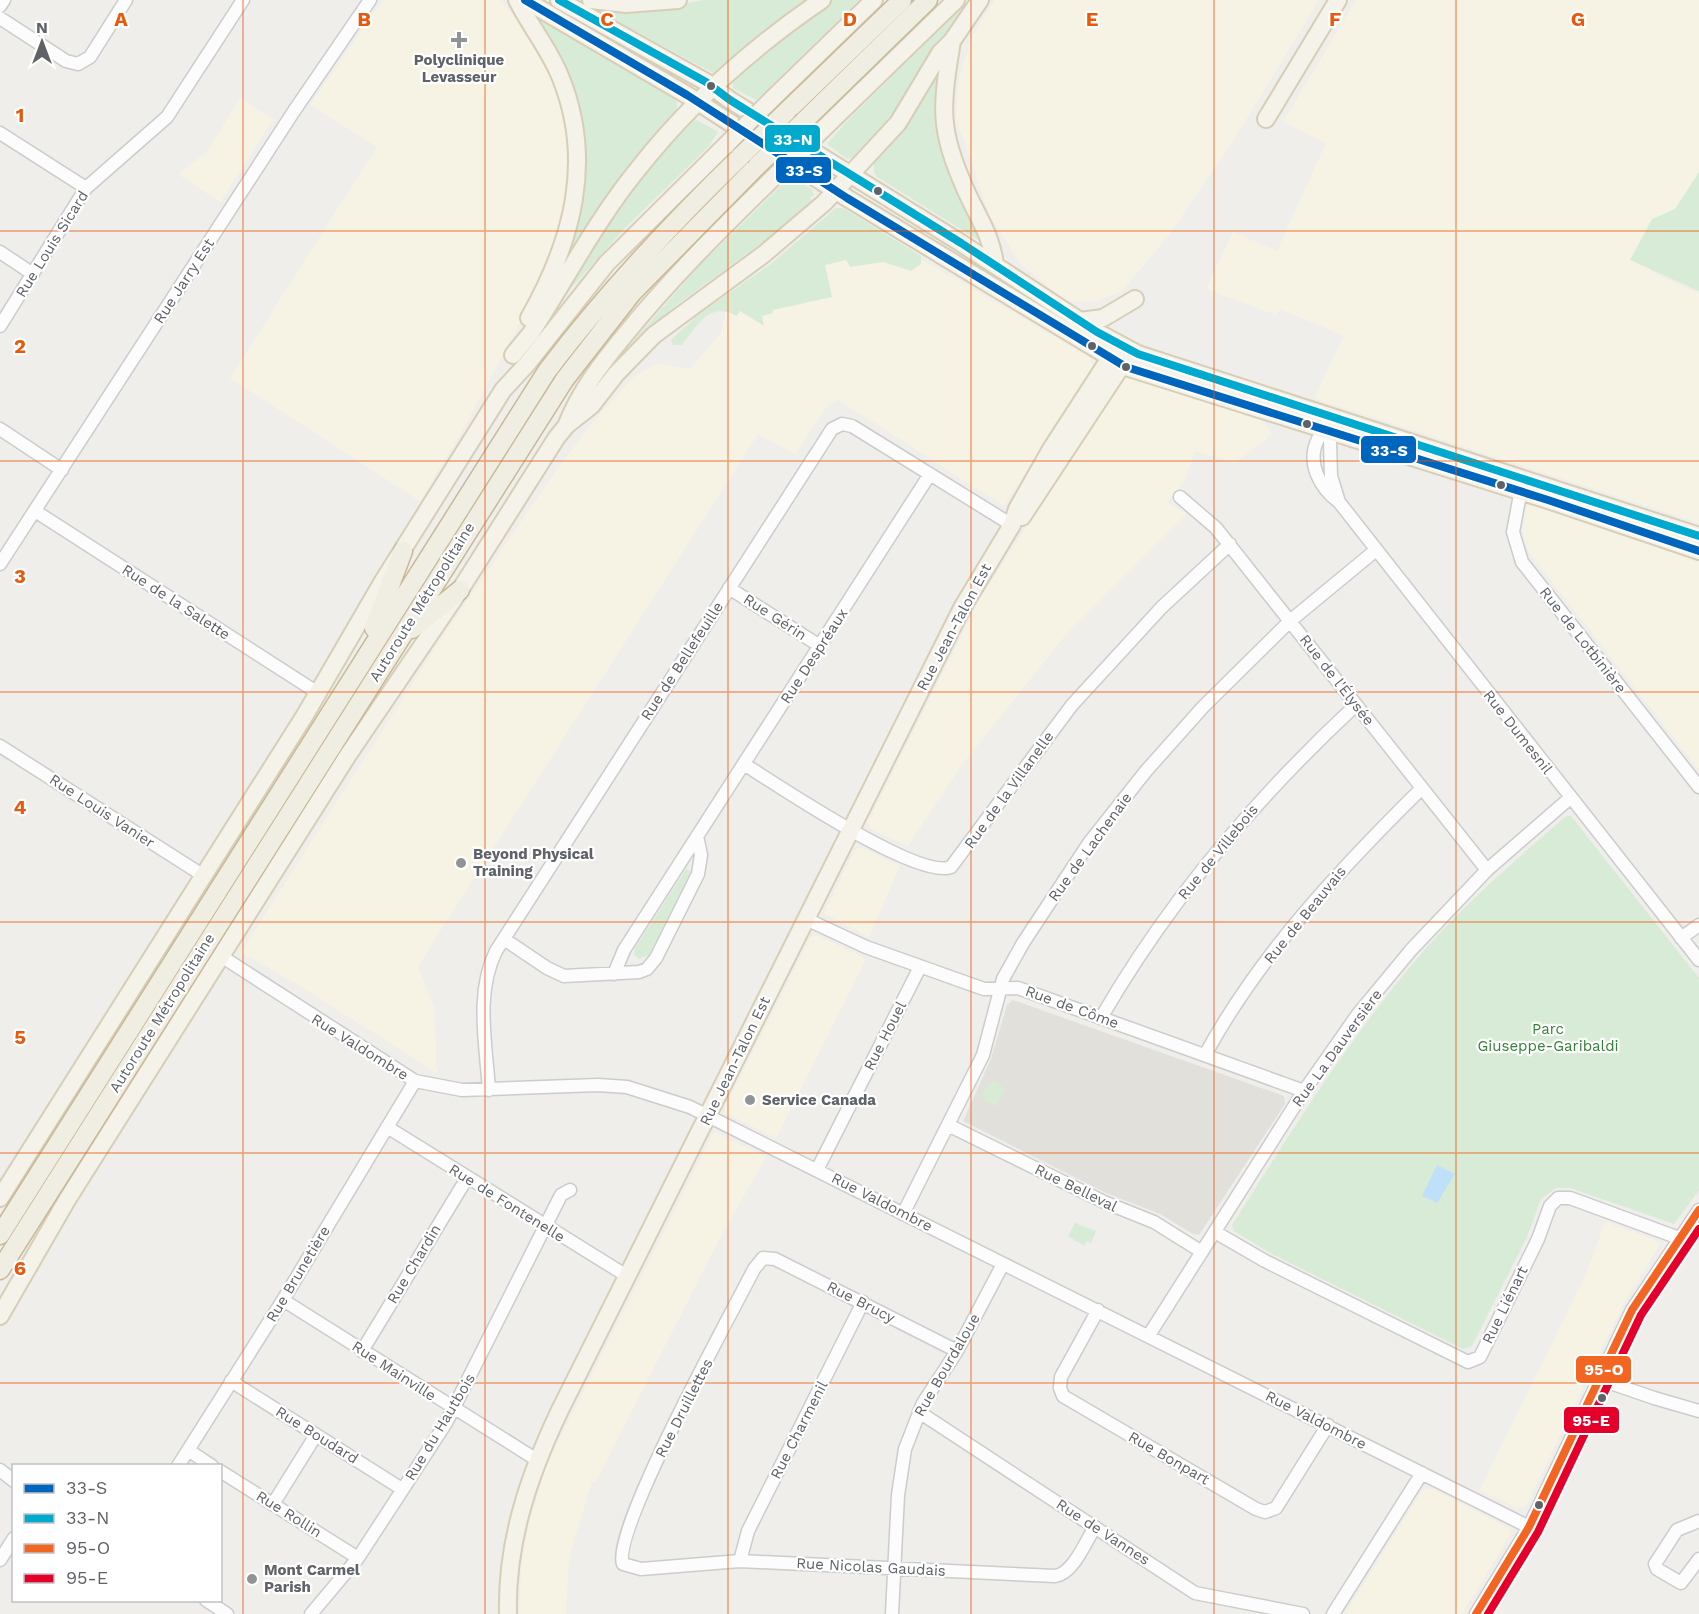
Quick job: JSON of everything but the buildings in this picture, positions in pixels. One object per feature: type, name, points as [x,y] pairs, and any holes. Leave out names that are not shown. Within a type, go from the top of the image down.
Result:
[{"type":"highway","name":"Autoroute Métropolitaine","points":[[0,1235],[547,371],[594,310],[640,258],[741,156],[902,0]]},
{"type":"highway","name":"Autoroute Métropolitaine","points":[[0,1270],[565,379],[632,293],[928,0]]},
{"type":"highway","points":[[362,661],[403,551]]},
{"type":"highway","points":[[395,644],[460,590]]},
{"type":"main road","points":[[502,390],[513,355],[566,239],[577,165],[574,125],[564,86],[550,56],[517,0]]},
{"type":"main road","points":[[525,0],[698,103],[836,190],[1121,354]]},
{"type":"main road","points":[[559,0],[713,88],[995,264],[1080,321],[1155,378],[1328,423],[1522,484],[1699,536]]},
{"type":"main road","points":[[591,0],[637,4],[678,0]]},
{"type":"main road","points":[[513,355],[531,333],[630,179],[655,147],[713,88],[764,42],[822,0]]},
{"type":"main road","points":[[0,1198],[318,693],[502,390],[527,364],[607,263],[874,0]]},
{"type":"main road","points":[[0,1316],[61,1209],[349,753],[460,590],[567,425],[578,397],[634,323],[680,271],[956,0]]},
{"type":"main road","points":[[567,425],[591,406],[616,374],[658,331],[764,254],[836,190],[898,123],[940,53],[952,41],[980,0]]},
{"type":"main road","points":[[1266,119],[1338,0]]},
{"type":"main road","points":[[952,41],[943,95],[946,139],[967,194],[992,240],[995,264]]},
{"type":"main road","points":[[1080,321],[1103,318],[1135,299]]},
{"type":"main road","name":"Rue Jean-Talon Est","points":[[508,1614],[514,1539],[537,1460],[962,608],[1012,525],[1026,513],[1121,354]]},
{"type":"main road","points":[[1522,484],[1699,551]]},
{"type":"street","points":[[0,6],[4,0]]},
{"type":"street","points":[[0,18],[66,61],[78,64],[90,57],[126,0]]},
{"type":"street","name":"Rue Louis Sicard","points":[[0,326],[86,188],[167,117],[243,0]]},
{"type":"street","name":"Rue Jarry Est","points":[[0,564],[285,123],[370,0]]},
{"type":"street","points":[[0,132],[86,188]]},
{"type":"street","points":[[0,252],[33,274]]},
{"type":"street","name":"Rue Dumesnil","points":[[1328,423],[1316,444],[1316,475],[1328,494],[1339,502],[1699,960]]},
{"type":"street","name":"Rue de Bellefeuille","points":[[489,1090],[484,991],[489,965],[729,588],[827,436],[837,425],[852,426],[1012,525]]},
{"type":"street","points":[[0,429],[62,470]]},
{"type":"street","name":"Rue Despréaux","points":[[614,974],[624,950],[930,474]]},
{"type":"street","name":"Rue de Lotbinière","points":[[1522,484],[1513,537],[1522,562],[1699,788]]},
{"type":"street","name":"Rue de l'Élysée","points":[[1180,497],[1210,521],[1230,544],[1487,870]]},
{"type":"street","name":"Rue de la Salette","points":[[35,511],[318,693]]},
{"type":"street","name":"Rue de la Villanelle","points":[[744,764],[850,830],[897,853],[947,869],[956,864],[1021,770],[1072,705],[1162,607],[1230,544]]},
{"type":"street","name":"Rue de Lachenaie","points":[[903,1214],[983,1055],[999,991],[1012,962],[1055,892],[1120,804],[1203,707],[1290,621],[1376,550]]},
{"type":"street","name":"Rue Gérin","points":[[729,588],[820,646]]},
{"type":"street","name":"Rue de Villebois","points":[[1101,1018],[1138,958],[1208,862],[1266,794],[1356,705]]},
{"type":"street","name":"Rue Louis Vanier","points":[[0,746],[204,876]]},
{"type":"street","name":"Rue de Beauvais","points":[[1204,1055],[1234,1007],[1347,862],[1422,788]]},
{"type":"street","name":"Rue La Dauversière","points":[[1149,1335],[1304,1091],[1346,1030],[1434,924],[1487,870],[1570,798]]},
{"type":"street","points":[[504,939],[547,968],[564,976],[614,974],[647,969],[656,958],[698,874],[701,855],[697,836]]},
{"type":"street","name":"Rue de Côme","points":[[806,919],[854,942],[920,967],[984,989],[999,991],[1017,988],[1304,1091]]},
{"type":"street","points":[[1682,939],[1699,925]]},
{"type":"street","name":"Rue Valdombre","points":[[221,956],[415,1081],[449,1089],[489,1090],[598,1085],[627,1087],[661,1096],[707,1116],[1529,1527]]},
{"type":"street","name":"Rue Houel","points":[[817,1170],[920,967]]},
{"type":"street","name":"Rue Brunetière","points":[[179,1464],[283,1300],[415,1081]]},
{"type":"street","name":"Rue Belleval","points":[[948,1125],[1104,1202],[1154,1222],[1202,1252]]},
{"type":"street","name":"Rue de Fontenelle","points":[[387,1127],[627,1276]]},
{"type":"street","name":"Rue Chardin","points":[[362,1351],[467,1178]]},
{"type":"street","name":"Rue du Hautbois","points":[[311,1614],[358,1558],[454,1409],[561,1195],[570,1190]]},
{"type":"street","name":"Rue Liénart","points":[[1215,1232],[1265,1261],[1468,1362],[1480,1357],[1538,1239],[1550,1206],[1558,1198],[1570,1198],[1679,1238]]},
{"type":"street","points":[[1476,1614],[1529,1527],[1632,1310],[1699,1210]]},
{"type":"street","name":"Rue Brucy","points":[[763,1258],[775,1259],[957,1351]]},
{"type":"street","name":"Rue Druillettes","points":[[623,1564],[622,1547],[638,1499],[754,1269],[763,1258]]},
{"type":"street","name":"Rue Bourdaloue","points":[[892,1614],[901,1466],[919,1412],[957,1351],[1003,1264]]},
{"type":"street","name":"Rue Mainville","points":[[283,1300],[537,1460]]},
{"type":"street","name":"Rue Charmenil","points":[[740,1561],[748,1531],[863,1302]]},
{"type":"street","name":"Rue Bonpart","points":[[1098,1310],[1061,1377],[1060,1388],[1063,1396],[1256,1509],[1265,1512],[1276,1508],[1328,1425]]},
{"type":"street","points":[[1599,1378],[1699,1411]]},
{"type":"street","name":"Rue Boudard","points":[[231,1382],[402,1489]]},
{"type":"street","name":"Rue de Vannes","points":[[919,1412],[1195,1593],[1303,1614]]},
{"type":"street","points":[[273,1504],[316,1435]]},
{"type":"street","points":[[188,1450],[209,1464]]},
{"type":"street","points":[[0,1470],[12,1479]]},
{"type":"street","name":"Rue Rollin","points":[[222,1472],[358,1558]]},
{"type":"street","points":[[1333,1614],[1422,1473]]},
{"type":"street","points":[[1699,1521],[1677,1530],[1655,1564],[1657,1569],[1681,1583],[1699,1559]]},
{"type":"street","name":"Rue Nicolas Gaudais","points":[[623,1564],[641,1569],[740,1561],[1061,1576],[1070,1567],[1095,1527]]},
{"type":"street","points":[[0,1560],[12,1542]]},
{"type":"street","points":[[209,1602],[227,1614]]},
{"type":"shaded area","points":[[383,0],[500,0],[528,32],[556,83],[567,126],[570,156],[567,204],[544,277],[461,433],[420,501],[230,378],[377,147],[310,105]]},
{"type":"shaded area","points":[[995,0],[1319,0],[1231,144],[1169,235],[1122,291],[1093,302],[1066,301],[1020,263],[989,214],[956,118],[959,79],[972,37]]},
{"type":"shaded area","points":[[1356,0],[1699,0],[1699,185],[1650,271],[1699,294],[1699,523],[1314,398],[1344,336],[1280,309],[1275,318],[1274,314],[1206,289],[1233,232],[1277,251],[1326,143],[1283,122]]},
{"type":"shaded area","points":[[240,98],[273,120],[220,202],[178,174],[207,152]]},
{"type":"shaded area","points":[[846,220],[955,278],[1090,358],[1093,368],[1004,506],[837,399],[825,409],[795,454],[758,434],[418,966],[434,1008],[437,1073],[297,984],[241,952],[439,642],[555,472],[597,417],[635,376],[658,363],[690,369],[721,333],[727,304]]},
{"type":"shaded area","points":[[1128,376],[1260,417],[1272,434],[1235,463],[1195,451],[1184,482],[1167,502],[1187,514],[1064,637],[961,766],[908,846],[871,829],[868,822],[980,599],[1122,378]]},
{"type":"shaded area","points":[[1533,504],[1699,561],[1699,770],[1529,552],[1524,540],[1523,527],[1526,506]]},
{"type":"shaded area","points":[[856,848],[862,848],[900,866],[869,937],[824,913]]},
{"type":"shaded area","points":[[817,935],[866,959],[776,1138],[726,1113],[724,1109],[811,937]]},
{"type":"shaded area","points":[[1013,1000],[1284,1096],[1285,1104],[1199,1235],[1193,1234],[1160,1214],[1104,1192],[963,1121],[991,1059],[1007,1005]]},
{"type":"shaded area","points":[[714,1132],[766,1157],[722,1234],[595,1483],[592,1481],[569,1558],[566,1614],[519,1614],[521,1571],[528,1527],[548,1462]]},
{"type":"shaded area","points":[[1605,1222],[1655,1240],[1659,1244],[1658,1248],[1624,1302],[1527,1504],[1525,1507],[1517,1508],[1480,1490],[1587,1272]]},
{"type":"shaded area","points":[[1430,1488],[1509,1528],[1511,1533],[1462,1614],[1345,1614],[1422,1491]]},
{"type":"green space","points":[[704,0],[809,0],[713,73],[590,7],[674,6]]},
{"type":"green space","points":[[832,0],[859,0],[756,100],[733,88],[733,79],[780,36]]},
{"type":"green space","points":[[964,6],[961,14],[939,43],[897,110],[871,144],[858,155],[847,159],[827,144],[850,118]]},
{"type":"green space","points":[[533,15],[669,95],[677,102],[677,111],[563,269],[582,164]]},
{"type":"green space","points":[[939,68],[939,83],[983,243],[877,177],[874,172],[874,163],[913,117]]},
{"type":"green space","points":[[693,118],[718,132],[709,146],[625,228],[556,305],[618,207],[653,159]]},
{"type":"green space","points":[[1699,172],[1699,291],[1630,260],[1652,219],[1675,209]]},
{"type":"green space","points":[[790,177],[812,189],[814,195],[809,198],[813,200],[774,234],[679,303],[620,356],[702,263]]},
{"type":"green space","points":[[836,208],[843,208],[921,256],[921,264],[911,271],[883,262],[850,267],[846,260],[825,265],[832,297],[773,310],[773,313],[762,316],[764,326],[740,311],[737,316],[719,311],[711,313],[698,324],[682,345],[673,345],[671,340],[698,315],[772,263]]},
{"type":"green space","name":"Parc Giuseppe-Garibaldi","points":[[1566,816],[1571,816],[1699,978],[1699,1190],[1674,1224],[1570,1188],[1556,1188],[1541,1199],[1527,1237],[1472,1346],[1463,1349],[1270,1253],[1234,1231],[1232,1225],[1324,1082],[1373,1013],[1427,947],[1460,912]]},
{"type":"green space","points":[[686,869],[690,871],[689,875],[649,955],[639,959],[634,954],[635,948]]},
{"type":"green space","points":[[995,1081],[1005,1089],[996,1106],[984,1100],[984,1091],[989,1084]]},
{"type":"green space","points":[[1075,1223],[1096,1231],[1091,1243],[1087,1241],[1084,1246],[1068,1236]]},
{"type":"water","points":[[1437,1165],[1455,1174],[1437,1203],[1422,1196]]},
{"type":"transit line","name":"33-S","points":[[525,0],[687,95],[847,198],[1126,367],[1548,500],[1699,551]]},
{"type":"transit line","name":"33-N","points":[[559,0],[706,82],[730,100],[961,243],[1097,332],[1138,354],[1699,536]]},
{"type":"transit line","name":"95-O","points":[[1476,1614],[1529,1527],[1632,1310],[1699,1210]]},
{"type":"transit line","name":"95-E","points":[[1488,1614],[1538,1532],[1641,1315],[1699,1229]]},
{"type":"place","name":"Polyclinique Levasseur","points":[[459,40]]},
{"type":"place","name":"Beyond Physical Training","points":[[461,863]]},
{"type":"place","name":"Service Canada","points":[[750,1100]]},
{"type":"place","name":"Mont Carmel Parish","points":[[252,1579]]}]
